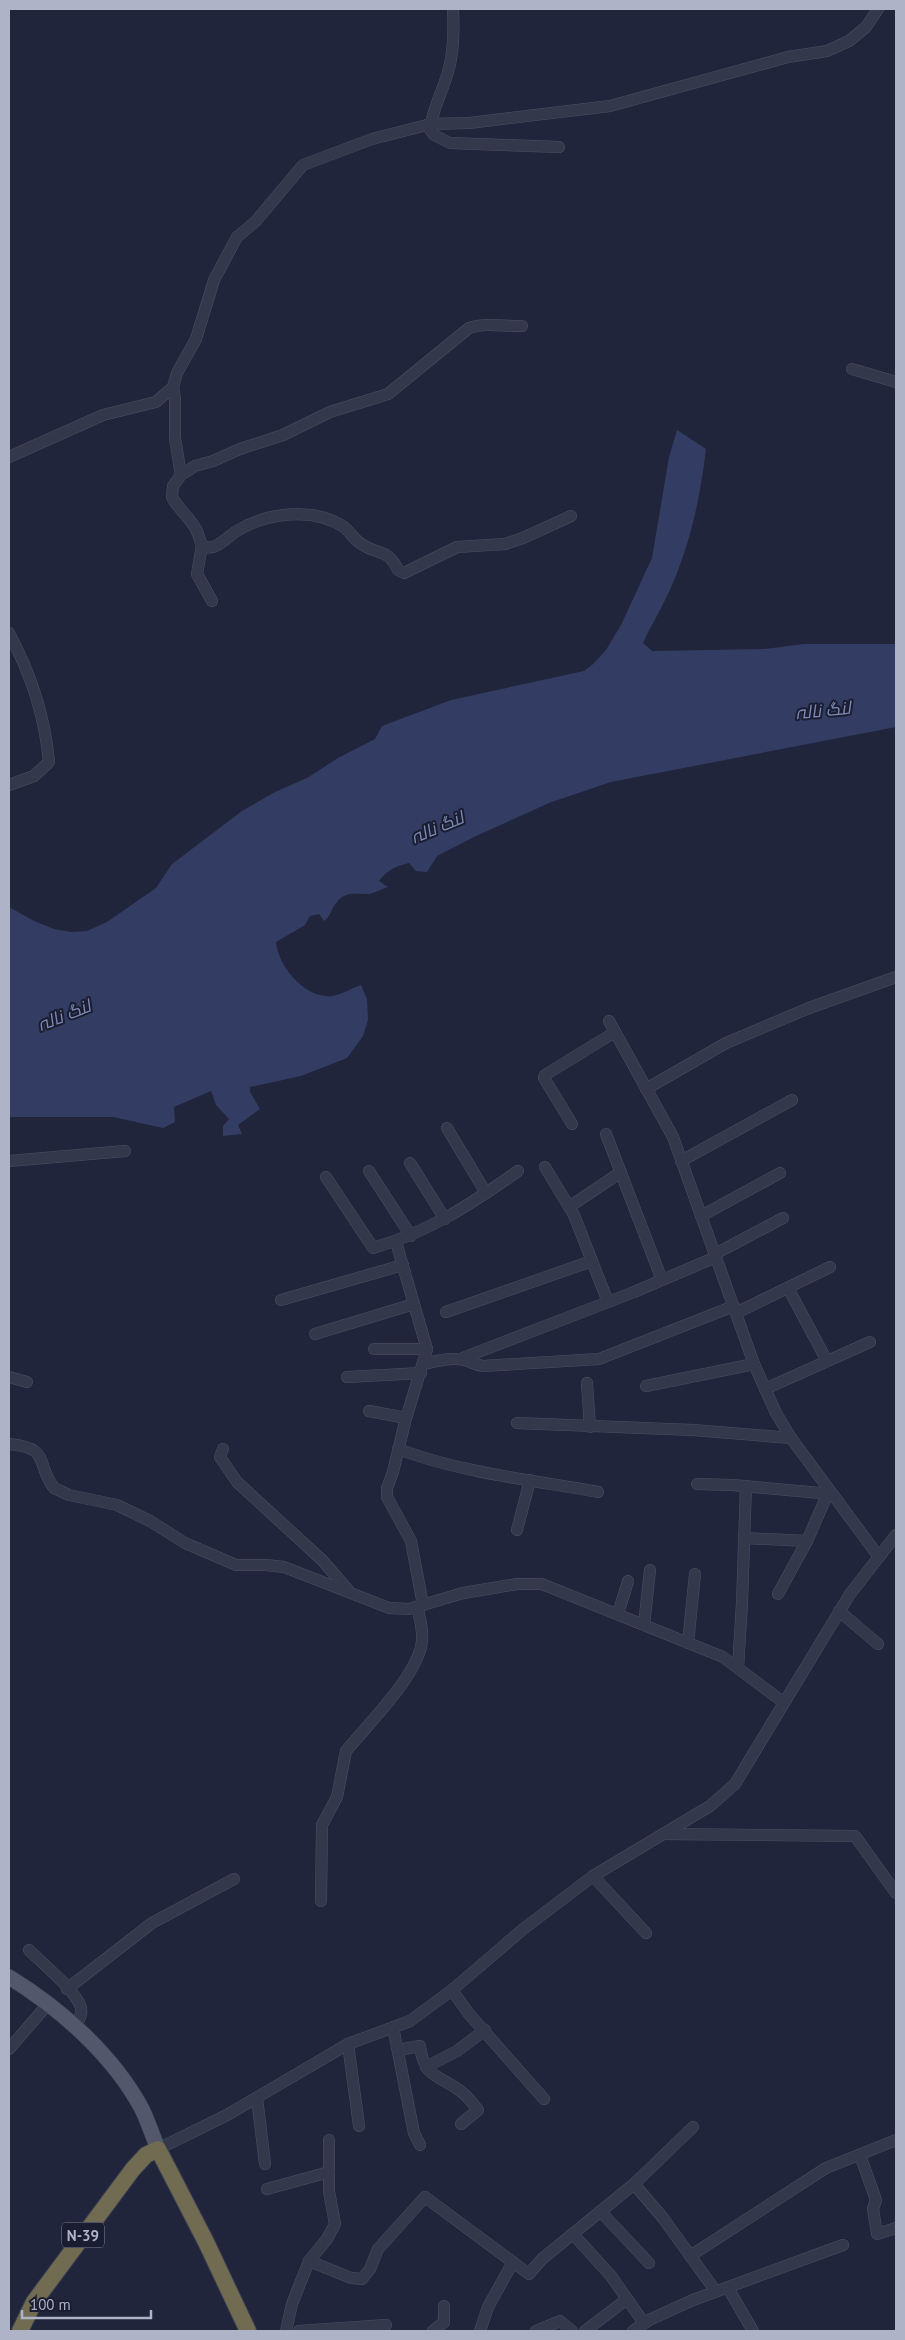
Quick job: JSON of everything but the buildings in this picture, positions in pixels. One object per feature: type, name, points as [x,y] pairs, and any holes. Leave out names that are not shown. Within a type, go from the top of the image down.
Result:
[{"type":"highway","points":[[158,2148],[206,2242],[243,2330]]},
{"type":"highway","name":"N-39","points":[[20,2331],[34,2302],[138,2162],[158,2148]]},
{"type":"main road","points":[[9,1977],[48,2004],[110,2062],[143,2111],[158,2148]]},
{"type":"street","points":[[453,9],[454,32],[449,70],[429,125],[434,136],[450,143],[559,147]]},
{"type":"street","points":[[181,475],[175,438],[175,398],[173,387],[176,373],[196,339],[214,280],[237,238],[256,221],[303,165],[372,139],[429,125],[469,123],[610,106],[788,58],[828,52],[849,41],[866,27],[878,9]]},
{"type":"street","points":[[212,601],[197,574],[202,545],[196,528],[172,497],[173,486],[181,475],[200,464],[213,461],[240,448],[283,435],[330,412],[388,394],[469,328],[485,325],[522,326]]},
{"type":"street","points":[[852,369],[896,382]]},
{"type":"street","points":[[9,457],[103,415],[156,402],[173,387]]},
{"type":"street","points":[[202,545],[213,547],[235,532],[261,520],[283,515],[304,514],[327,518],[344,528],[362,545],[369,549],[381,551],[392,558],[398,570],[404,573],[457,547],[505,544],[523,538],[571,516]]},
{"type":"street","points":[[9,632],[18,649],[39,705],[47,740],[48,762],[34,776],[9,785]]},
{"type":"street","points":[[646,1089],[726,1044],[809,1008],[896,977]]},
{"type":"street","points":[[609,1021],[673,1138],[754,1364],[765,1389],[791,1438],[879,1557]]},
{"type":"street","points":[[572,1124],[544,1078],[545,1075],[615,1032]]},
{"type":"street","points":[[681,1161],[792,1100]]},
{"type":"street","points":[[447,1128],[486,1193]]},
{"type":"street","points":[[606,1134],[662,1280]]},
{"type":"street","points":[[9,1160],[125,1151]]},
{"type":"street","points":[[410,1162],[445,1219]]},
{"type":"street","points":[[544,1167],[569,1207],[608,1302]]},
{"type":"street","points":[[369,1171],[411,1236]]},
{"type":"street","points":[[326,1177],[373,1248],[411,1236],[445,1219],[518,1171]]},
{"type":"street","points":[[569,1207],[620,1172]]},
{"type":"street","points":[[701,1216],[780,1173]]},
{"type":"street","points":[[347,1377],[423,1369],[460,1359],[662,1280],[716,1256],[784,1218]]},
{"type":"street","points":[[321,1901],[322,1825],[336,1797],[342,1762],[346,1751],[414,1668],[422,1640],[420,1606],[411,1541],[387,1497],[387,1488],[406,1418],[423,1369],[427,1348],[396,1242]]},
{"type":"street","points":[[446,1312],[592,1261]]},
{"type":"street","points":[[281,1300],[402,1265]]},
{"type":"street","points":[[460,1359],[467,1360],[474,1365],[483,1366],[600,1359],[788,1288],[830,1267]]},
{"type":"street","points":[[788,1288],[827,1361]]},
{"type":"street","points":[[315,1334],[414,1304]]},
{"type":"street","points":[[765,1389],[870,1342]]},
{"type":"street","points":[[374,1349],[427,1348]]},
{"type":"street","points":[[646,1386],[754,1364]]},
{"type":"street","points":[[9,1377],[27,1382]]},
{"type":"street","points":[[587,1383],[590,1426]]},
{"type":"street","points":[[369,1411],[406,1418]]},
{"type":"street","points":[[517,1422],[693,1430],[791,1438]]},
{"type":"street","points":[[9,1444],[24,1446],[34,1450],[45,1466],[54,1488],[117,1505],[150,1521],[185,1543],[236,1565],[266,1564],[284,1567],[389,1608],[420,1606],[463,1593],[517,1584],[542,1584],[723,1657],[784,1702]]},
{"type":"street","points":[[223,1449],[220,1457],[237,1482],[322,1560],[349,1591]]},
{"type":"street","points":[[398,1449],[428,1459],[598,1492]]},
{"type":"street","points":[[517,1530],[530,1480]]},
{"type":"street","points":[[697,1484],[830,1493]]},
{"type":"street","points":[[738,1668],[746,1486]]},
{"type":"street","points":[[778,1594],[807,1541],[830,1493]]},
{"type":"street","points":[[158,2148],[257,2098],[348,2044],[410,2021],[452,1990],[522,1930],[592,1876],[710,1806],[735,1784],[839,1611],[896,1535]]},
{"type":"street","points":[[744,1538],[807,1541]]},
{"type":"street","points":[[644,1625],[650,1570]]},
{"type":"street","points":[[688,1643],[696,1574]]},
{"type":"street","points":[[618,1614],[628,1581]]},
{"type":"street","points":[[839,1611],[878,1644]]},
{"type":"street","points":[[661,1834],[855,1836],[896,1893]]},
{"type":"street","points":[[592,1876],[646,1933]]},
{"type":"street","points":[[67,1989],[152,1923],[234,1879]]},
{"type":"street","points":[[29,1950],[81,2006],[81,2014],[75,2028]]},
{"type":"street","points":[[452,1990],[544,2099]]},
{"type":"street","points":[[9,2049],[48,2004]]},
{"type":"street","points":[[393,2027],[414,2133],[420,2145]]},
{"type":"street","points":[[426,2067],[458,2051],[484,2030]]},
{"type":"street","points":[[348,2044],[359,2126]]},
{"type":"street","points":[[398,2050],[420,2046],[426,2067],[431,2075],[458,2089],[478,2110],[460,2124]]},
{"type":"street","points":[[257,2098],[266,2164]]},
{"type":"street","points":[[309,2261],[351,2278],[362,2279],[370,2270],[378,2248],[425,2197],[528,2274],[542,2260],[634,2184],[693,2127]]},
{"type":"street","points":[[286,2331],[292,2304],[309,2261],[327,2239],[335,2224],[331,2205],[329,2140]]},
{"type":"street","points":[[690,2256],[826,2168],[896,2140]]},
{"type":"street","points":[[860,2155],[876,2200],[873,2209],[876,2234],[896,2228]]},
{"type":"street","points":[[267,2190],[329,2172]]},
{"type":"street","points":[[634,2184],[657,2210],[712,2286]]},
{"type":"street","points":[[600,2211],[649,2263]]},
{"type":"street","points":[[573,2234],[611,2276],[644,2323]]},
{"type":"street","points":[[634,2331],[644,2323],[693,2300],[843,2245]]},
{"type":"street","points":[[480,2331],[488,2307],[513,2262]]},
{"type":"street","points":[[728,2288],[753,2331]]},
{"type":"street","points":[[585,2331],[627,2299]]},
{"type":"street","points":[[433,2331],[444,2322],[444,2306]]},
{"type":"street","points":[[536,2331],[560,2321],[572,2331]]},
{"type":"street","points":[[299,2331],[386,2325]]},
{"type":"water","name":"لنگ نالہ","points":[[677,430],[706,449],[704,468],[697,506],[681,562],[666,598],[643,643],[652,651],[765,649],[804,644],[896,644],[896,727],[611,782],[549,803],[476,836],[437,856],[427,872],[416,871],[409,863],[396,867],[385,874],[379,881],[388,887],[371,894],[350,894],[343,897],[335,904],[324,921],[319,914],[310,916],[305,925],[276,942],[287,970],[303,987],[322,996],[343,993],[361,985],[367,999],[368,1020],[363,1036],[347,1058],[301,1076],[250,1087],[250,1092],[260,1109],[238,1125],[242,1134],[223,1136],[223,1126],[229,1119],[216,1105],[211,1091],[174,1107],[175,1122],[163,1128],[113,1117],[9,1117],[9,907],[34,921],[54,929],[71,932],[87,931],[107,922],[156,888],[172,864],[242,811],[275,792],[307,778],[338,758],[375,739],[382,726],[451,700],[584,671],[606,650],[621,625],[652,558],[669,457]]}]
